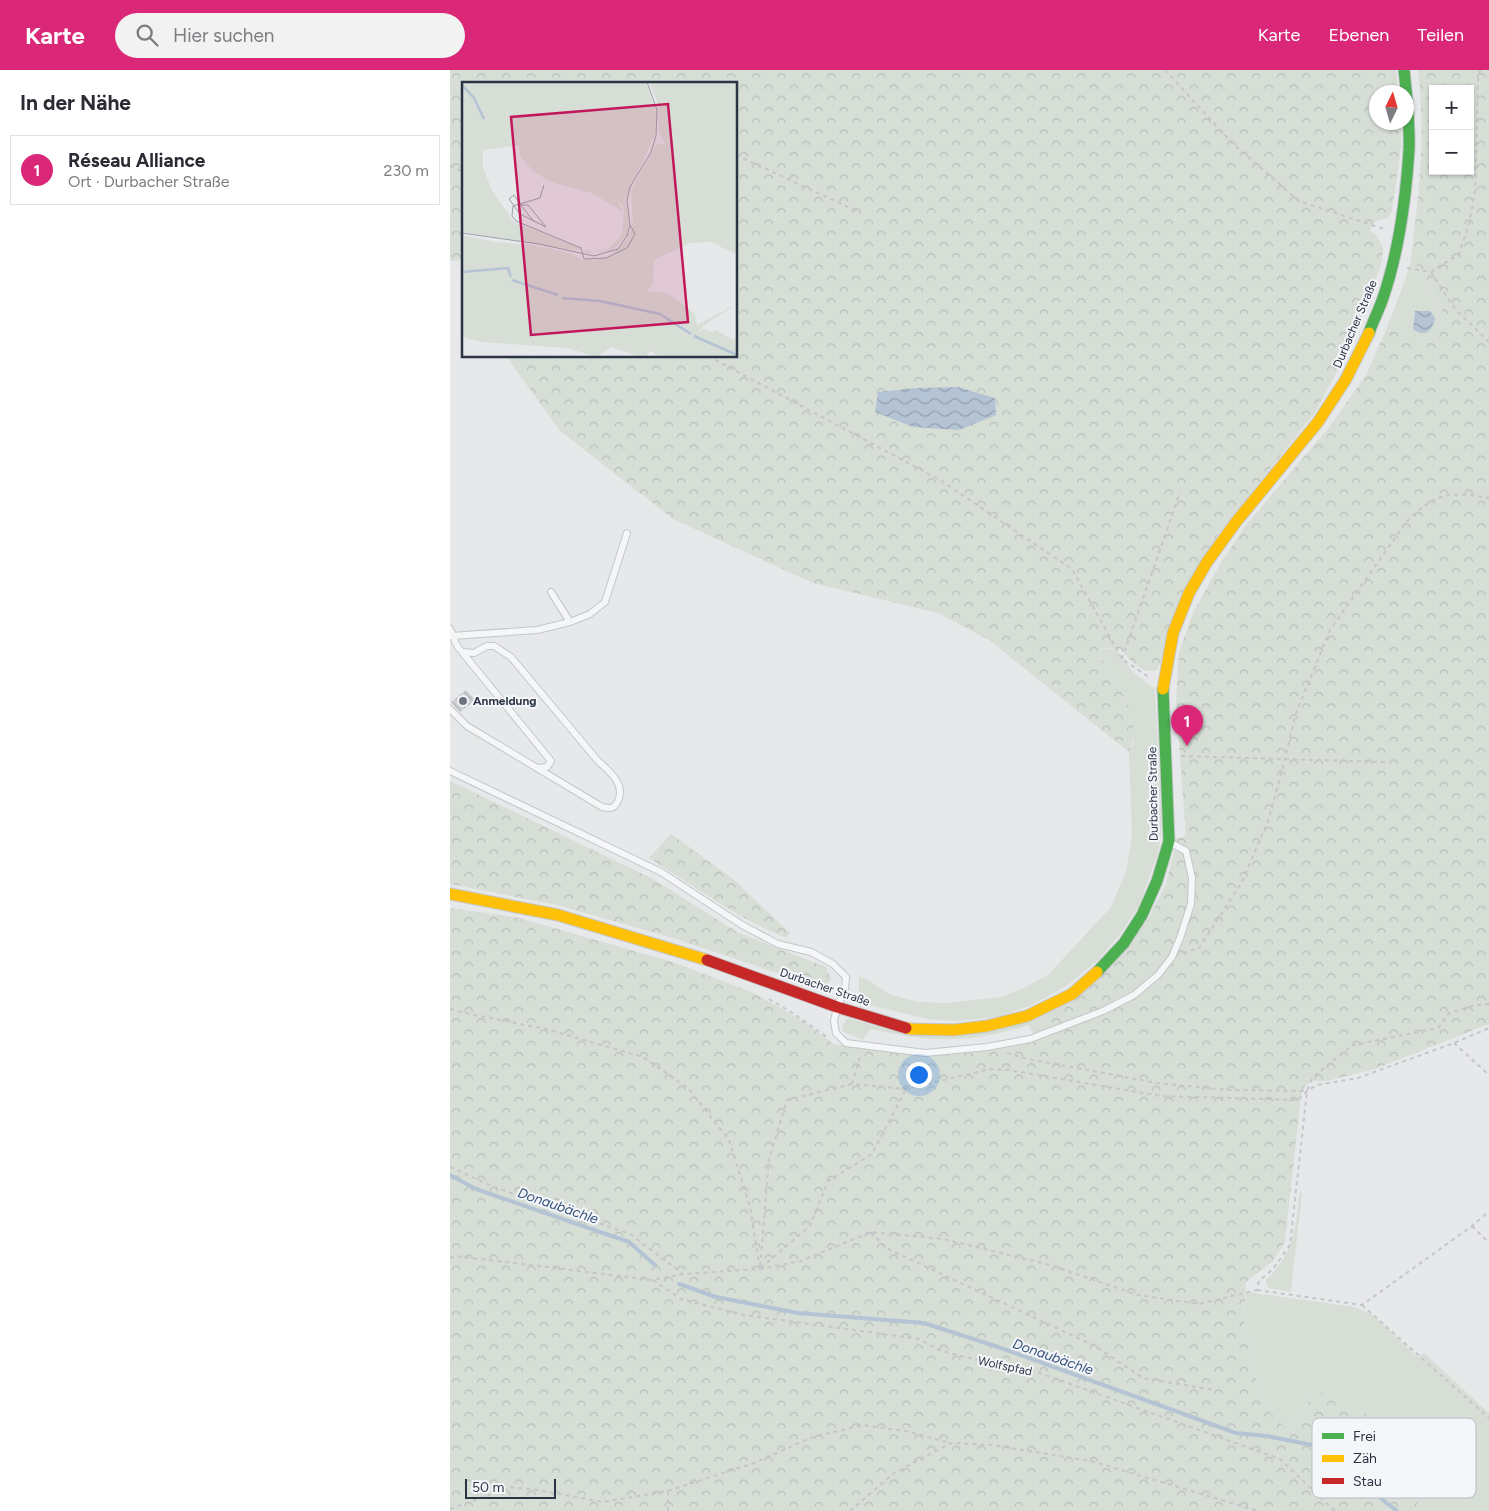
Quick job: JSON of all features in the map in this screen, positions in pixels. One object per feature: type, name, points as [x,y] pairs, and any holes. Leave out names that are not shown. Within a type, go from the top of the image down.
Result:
[{"type":"street","name":"Durbacher Straße","points":[[450,894],[558,915],[726,966],[837,1007],[912,1029],[954,1030],[986,1026],[1028,1016],[1072,994],[1102,968],[1124,943],[1142,915],[1157,880],[1169,842],[1163,685],[1173,633],[1189,593],[1207,562],[1236,522],[1318,422],[1346,379],[1368,335],[1383,297],[1398,233],[1405,192],[1409,149],[1408,105],[1404,70]]},
{"type":"lane","points":[[536,768],[547,767],[551,761],[455,645],[451,634],[537,630],[570,622],[590,614],[605,602],[626,533]]},
{"type":"lane","points":[[551,592],[570,622]]},
{"type":"lane","points":[[450,709],[467,726],[602,807],[610,809],[616,806],[620,797],[620,789],[612,773],[598,761],[511,657],[494,646],[487,646],[474,653],[462,652]]},
{"type":"lane","points":[[450,770],[661,872],[742,925],[778,944],[811,952],[833,964],[846,977],[845,989],[837,1007],[834,1021],[836,1034],[846,1043],[925,1053],[988,1047],[1030,1038],[1103,1011],[1134,995],[1158,975],[1172,957],[1191,904],[1192,878],[1186,851],[1169,842]]},
{"type":"path","points":[[1165,70],[1232,143],[1299,201],[1398,233]]},
{"type":"path","points":[[1404,267],[1431,272],[1459,254],[1469,224],[1475,192],[1478,81],[1480,70]]},
{"type":"path","points":[[738,156],[861,213]]},
{"type":"path","points":[[450,166],[462,171]]},
{"type":"path","points":[[1431,272],[1454,309],[1489,342]]},
{"type":"path","points":[[712,358],[940,480],[1072,569],[1122,659],[1145,676],[1163,685]]},
{"type":"path","points":[[1122,659],[1180,492]]},
{"type":"path","points":[[1172,957],[1199,948],[1242,882],[1269,818],[1286,759],[1296,713],[1330,630],[1407,521],[1423,506],[1443,496],[1469,495],[1489,498]]},
{"type":"path","points":[[1176,756],[1385,762]]},
{"type":"path","points":[[1257,1290],[1260,1281],[1273,1269],[1290,1245],[1307,1092],[1313,1078],[1353,1045],[1438,1028],[1449,1013],[1489,1004]]},
{"type":"path","points":[[450,1009],[546,1029],[644,1057],[688,1088],[729,1140],[750,1207],[760,1269]]},
{"type":"path","points":[[760,1269],[769,1159],[787,1100],[852,1084],[906,1089],[990,1069],[1008,1070],[1161,1096],[1298,1100],[1318,1085],[1358,1078],[1454,1043],[1489,1028]]},
{"type":"path","points":[[1454,1043],[1489,1075]]},
{"type":"path","points":[[852,1084],[864,1045]]},
{"type":"path","points":[[988,1047],[1028,1059],[1157,1083],[1228,1090],[1307,1092]]},
{"type":"path","points":[[760,1269],[810,1226],[828,1181],[872,1154],[906,1089]]},
{"type":"path","points":[[450,1167],[494,1187],[630,1234],[683,1274]]},
{"type":"path","points":[[1362,1305],[1489,1212]]},
{"type":"path","points":[[1472,1226],[1489,1243]]},
{"type":"path","points":[[871,1232],[886,1248],[1095,1346],[1143,1378],[1214,1390]]},
{"type":"path","points":[[450,1258],[456,1256],[653,1280],[683,1274],[760,1269],[801,1261],[871,1232],[944,1239],[1050,1265],[1138,1295],[1199,1304],[1257,1290],[1362,1305],[1489,1418]]},
{"type":"path","name":"Wolfspfad","points":[[653,1280],[681,1299],[744,1315],[919,1340],[939,1350],[964,1357],[1037,1372],[1280,1459],[1312,1489]]},
{"type":"path","points":[[450,1509],[511,1487],[603,1502],[668,1491],[754,1463],[810,1438],[862,1425],[905,1432],[951,1443],[992,1445],[1091,1461],[1258,1511]]},
{"type":"path","points":[[850,1511],[894,1473],[951,1443]]},
{"type":"path","points":[[668,1491],[668,1511]]},
{"type":"path","name":"Wolfspfad","points":[[1321,1498],[1335,1511]]},
{"type":"green space","points":[[450,70],[1396,70],[1397,85],[1369,85],[1369,130],[1401,130],[1401,147],[1392,211],[1388,218],[1375,221],[1370,231],[1377,236],[1383,248],[1382,261],[1370,297],[1341,364],[1314,414],[1217,536],[1157,670],[1147,671],[1142,669],[1121,649],[1102,648],[1098,653],[1119,688],[1131,714],[1134,727],[1133,740],[1129,752],[989,640],[938,613],[813,583],[673,519],[560,431],[507,358],[738,358],[738,82],[462,82],[462,260],[450,261]]},
{"type":"green space","points":[[1418,70],[1489,70],[1489,1024],[1375,1069],[1327,1081],[1311,1081],[1305,1086],[1301,1094],[1285,1242],[1273,1261],[1246,1282],[1244,1322],[1262,1405],[1285,1427],[1291,1430],[1310,1399],[1321,1392],[1363,1412],[1369,1418],[1312,1418],[1312,1498],[1416,1498],[1422,1511],[450,1511],[450,908],[515,917],[673,962],[754,993],[801,1020],[835,1045],[924,1056],[969,1053],[1008,1047],[1030,1041],[1050,1029],[1039,1016],[1147,921],[1166,884],[1175,839],[1186,836],[1176,703],[1179,652],[1193,613],[1220,564],[1246,525],[1331,425],[1366,375],[1386,330],[1432,339],[1440,334],[1442,311],[1424,280],[1419,266],[1410,263],[1416,215],[1421,143]]},
{"type":"green space","points":[[1410,263],[1419,266],[1424,280],[1442,312],[1440,334],[1432,339],[1386,330]]},
{"type":"green space","points":[[1102,648],[1116,650],[1133,672],[1155,689],[1162,827],[1158,853],[1139,906],[1120,934],[1098,960],[1068,985],[1032,1005],[997,1017],[958,1021],[928,1019],[873,1006],[863,1001],[859,991],[859,976],[889,994],[918,1002],[947,1003],[1001,997],[1024,988],[1048,975],[1111,907],[1126,872],[1132,835],[1129,752],[1134,743],[1125,698],[1098,653]]},
{"type":"green space","points":[[450,781],[653,879],[739,933],[826,967],[831,979],[826,986],[804,982],[673,938],[557,905],[450,884]]},
{"type":"green space","points":[[671,834],[732,878],[790,933],[786,938],[750,921],[649,858]]},
{"type":"green space","points":[[1039,1016],[1050,1029],[1033,1035],[1029,1025],[992,1035],[964,1039],[922,1038],[870,1029],[863,1040],[844,1032],[842,1026],[848,1018],[890,1030]]},
{"type":"green space","points":[[1300,1191],[1302,1192],[1291,1292],[1269,1288],[1266,1280],[1283,1260],[1292,1239]]},
{"type":"green space","points":[[1246,1292],[1354,1307],[1373,1315],[1418,1357],[1424,1353],[1489,1413],[1489,1511],[1422,1511],[1416,1498],[1476,1498],[1476,1418],[1333,1418],[1310,1399],[1291,1430],[1285,1427],[1262,1405],[1244,1322]]},
{"type":"water","points":[[1415,311],[1430,311],[1435,318],[1430,330],[1421,333],[1413,329]]},
{"type":"water","points":[[958,387],[995,398],[996,415],[959,430],[913,427],[875,412],[878,392]]},
{"type":"building","name":"Anmeldung","points":[[466,690],[475,700],[460,712],[451,702]]},
{"type":"waterway","name":"Donaubächle","points":[[450,1175],[476,1189],[629,1242],[655,1265]]},
{"type":"waterway","name":"Donaubächle","points":[[679,1284],[716,1297],[798,1313],[924,1323],[1001,1348],[1236,1433],[1267,1436],[1312,1445]]},
{"type":"waterway","name":"Donaubächle","points":[[1381,1498],[1397,1511]]},
{"type":"traffic: fast","points":[[1369,333],[1393,263],[1408,168],[1408,110],[1404,70]]},
{"type":"traffic: fast","points":[[1097,972],[1124,943],[1142,915],[1157,881],[1169,841],[1163,689]]},
{"type":"traffic: slow","points":[[1163,689],[1173,633],[1189,593],[1207,562],[1236,522],[1318,422],[1346,379],[1369,333]]},
{"type":"traffic: slow","points":[[450,894],[558,915],[707,960]]},
{"type":"traffic: slow","points":[[906,1028],[954,1030],[987,1026],[1027,1016],[1072,994],[1097,972]]},
{"type":"traffic: jam","points":[[707,960],[837,1007],[906,1028]]},
{"type":"place","name":"Anmeldung","points":[[463,701]]},
{"type":"place","name":"Réseau Alliance","points":[[1187,746]]}]
